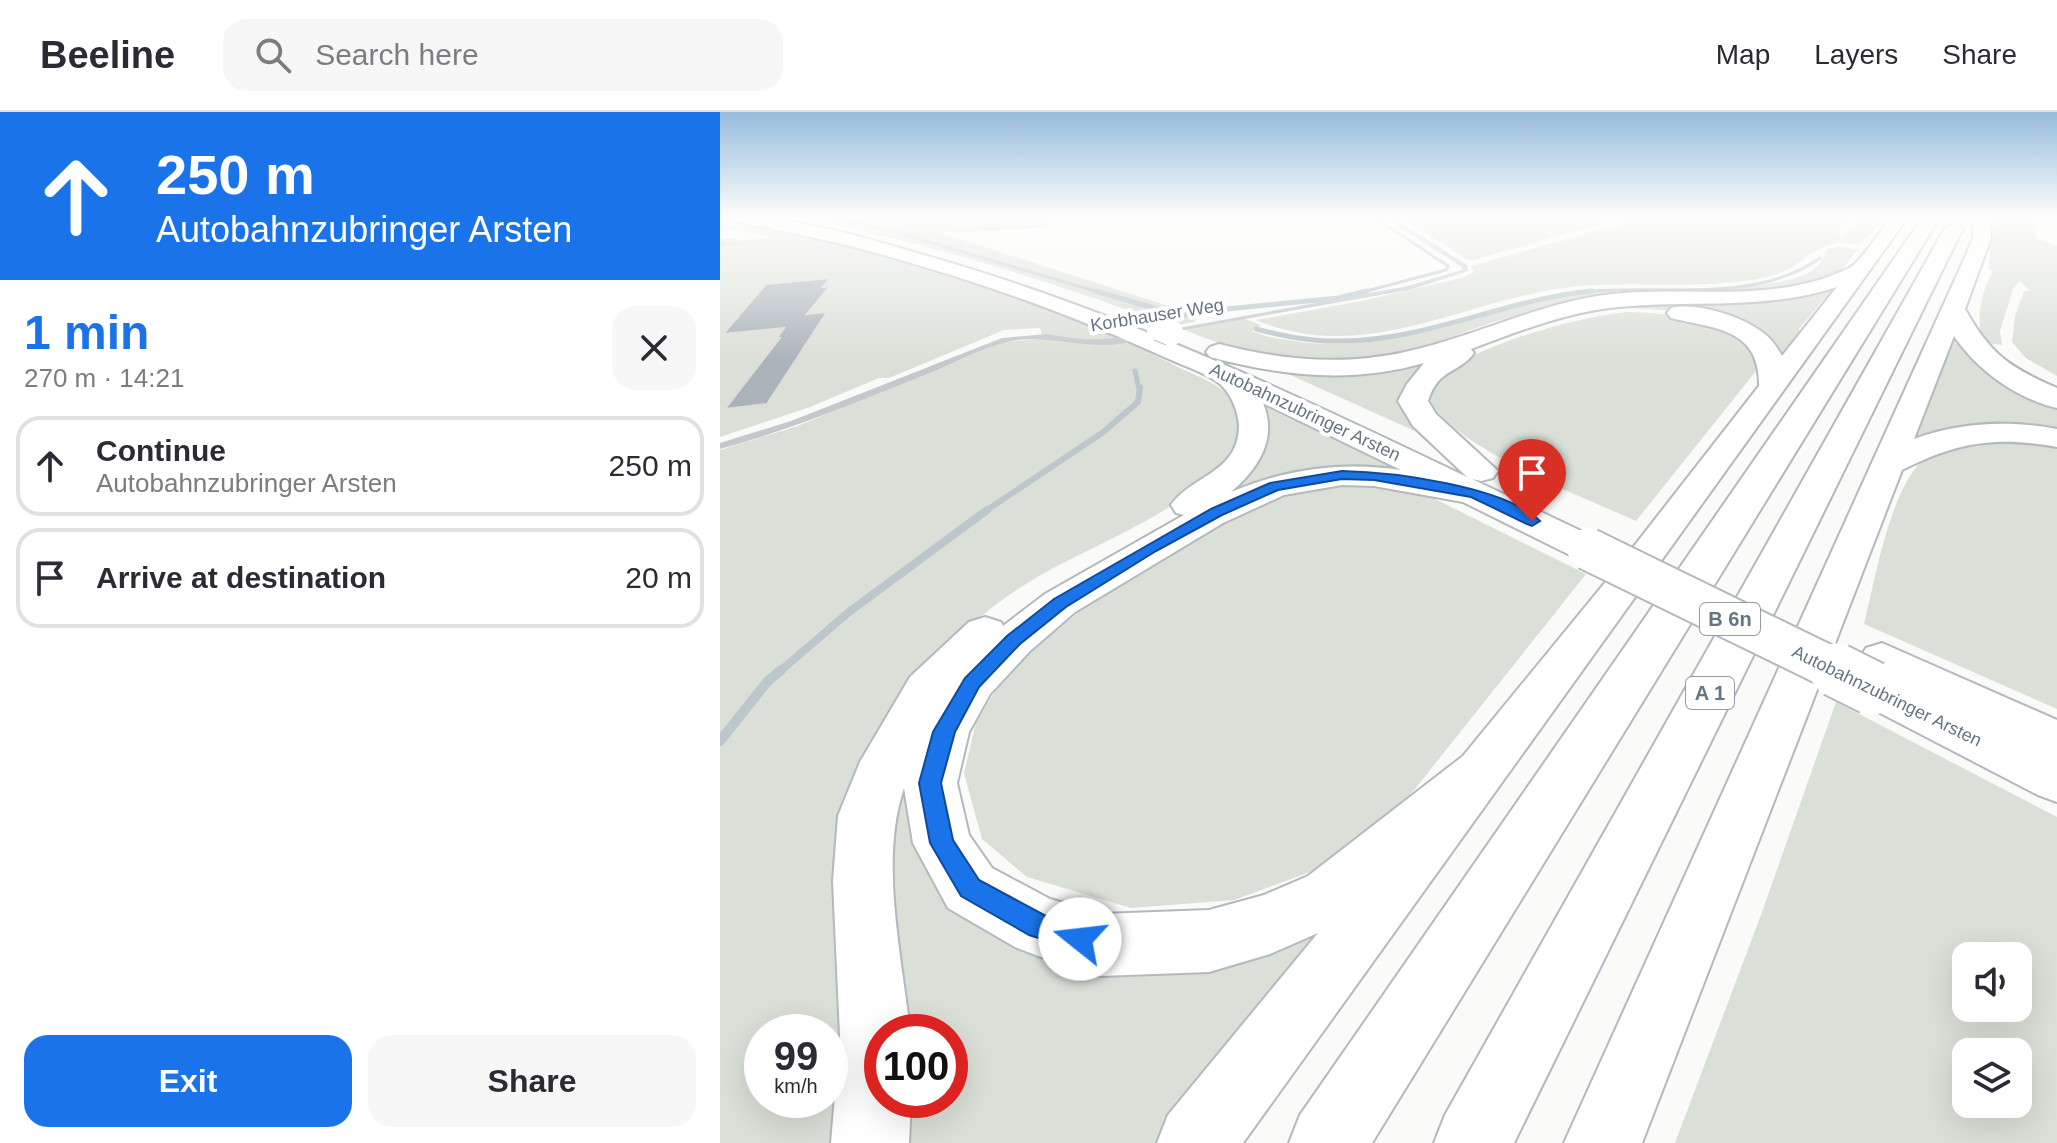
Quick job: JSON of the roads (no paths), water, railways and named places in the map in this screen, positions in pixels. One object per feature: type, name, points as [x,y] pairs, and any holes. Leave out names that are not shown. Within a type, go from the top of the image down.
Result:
[{"type":"highway","name":"Autobahnzubringer Arsten","points":[[938,265],[1151,333]]},
{"type":"highway","name":"Autobahnzubringer Arsten","points":[[979,265],[1224,364],[1478,482],[1877,674],[2057,780]]},
{"type":"highway","points":[[1196,1143],[1483,770],[1864,265]]},
{"type":"highway","points":[[1328,1143],[1901,265]]},
{"type":"highway","name":"A 1","points":[[1473,1143],[1935,265]]},
{"type":"highway","points":[[1603,1143],[1971,265]]},
{"type":"highway","points":[[1224,364],[1327,370],[1369,367],[1426,354],[1575,307],[1624,300],[1768,296],[1816,288],[1860,271]]},
{"type":"highway","points":[[1478,482],[1424,420],[1413,401],[1419,382],[1436,366],[1459,354],[1549,322],[1581,314],[1624,309],[1705,318],[1745,332],[1765,347],[1772,365],[1773,387]]},
{"type":"highway","points":[[1954,310],[1967,338],[1980,353],[2030,387],[2057,399]]},
{"type":"highway","points":[[870,1143],[875,1036],[863,881],[865,829],[866,816],[886,762],[927,689],[999,619],[1046,587],[1198,500],[1230,476],[1252,446],[1256,430],[1249,405],[1224,364]]},
{"type":"highway","points":[[1889,464],[1934,442],[1974,435],[2057,438]]},
{"type":"highway","points":[[1478,482],[1342,475],[1275,486],[1210,515],[1060,603],[1014,640],[972,683],[944,732],[930,783],[942,843],[970,888],[1038,926],[1101,945],[1209,941],[1270,924],[1330,896],[1483,770]]},
{"type":"highway","name":"Autobahnzubringer Arsten","points":[[1877,674],[2057,742]]},
{"type":"lane","name":"Korbhauser Weg","points":[[720,446],[794,423],[1005,340],[1046,336],[1082,343],[1104,343],[1409,288],[1461,274],[1465,271],[1464,265]]},
{"type":"waterway","points":[[1007,265],[1102,293]]},
{"type":"waterway","points":[[1362,292],[1446,270],[1447,265]]},
{"type":"waterway","points":[[1588,292],[1732,288],[1763,283],[1807,265]]},
{"type":"waterway","points":[[1095,291],[1182,316],[1205,312]]},
{"type":"waterway","points":[[1362,292],[1367,291]]},
{"type":"waterway","points":[[1588,292],[1592,291]]},
{"type":"waterway","points":[[1216,310],[1338,298],[1362,292]]},
{"type":"waterway","points":[[1256,329],[1319,341],[1372,339],[1435,327],[1560,295],[1588,292]]},
{"type":"waterway","points":[[1573,293],[1588,292]]},
{"type":"waterway","points":[[1135,371],[1139,389]]},
{"type":"waterway","points":[[984,512],[1102,433],[1138,402],[1140,387]]},
{"type":"waterway","points":[[779,672],[849,612],[987,510]]},
{"type":"waterway","points":[[720,741],[767,682],[781,670]]}]
